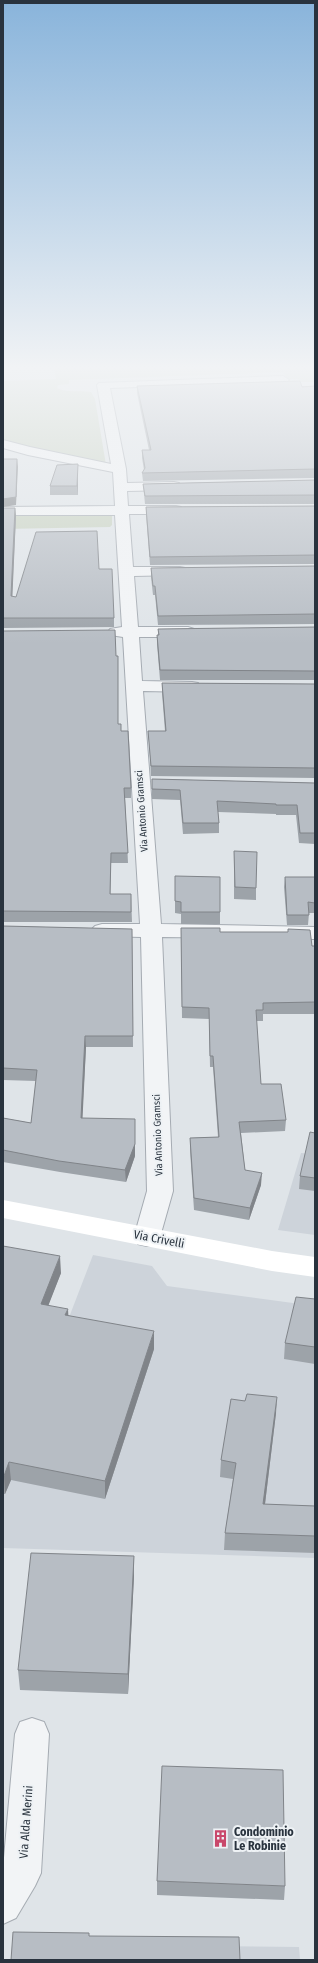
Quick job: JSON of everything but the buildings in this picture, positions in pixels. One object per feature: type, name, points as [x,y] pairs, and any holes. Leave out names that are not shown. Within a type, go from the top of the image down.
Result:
[{"type":"street","points":[[60,461],[119,478],[190,485]]},
{"type":"street","name":"Via Antonio Gramsci","points":[[116,461],[119,478],[133,686],[148,783],[151,931],[160,1191],[148,1237]]},
{"type":"street","points":[[3,512],[189,510]]},
{"type":"street","points":[[126,572],[197,571]]},
{"type":"street","points":[[97,633],[204,631]]},
{"type":"street","points":[[133,686],[207,686]]},
{"type":"street","points":[[86,930],[315,933]]},
{"type":"street","name":"Via Crivelli","points":[[3,1209],[315,1267]]},
{"type":"street","name":"Via Alda Merini","points":[[3,1906],[22,1873],[32,1734]]},
{"type":"shaded area","points":[[301,1153],[315,1154],[315,1235],[278,1230]]},
{"type":"shaded area","points":[[93,1255],[152,1266],[167,1286],[315,1306],[315,1558],[3,1548],[3,1489]]},
{"type":"shaded area","points":[[91,1945],[299,1947],[300,1960],[90,1960]]},
{"type":"green space","points":[[85,461],[105,461],[106,465]]},
{"type":"green space","points":[[3,514],[112,514],[112,525],[110,527],[3,529]]},
{"type":"place","name":"Condominio Le Robinie","points":[[221,1839]]}]
